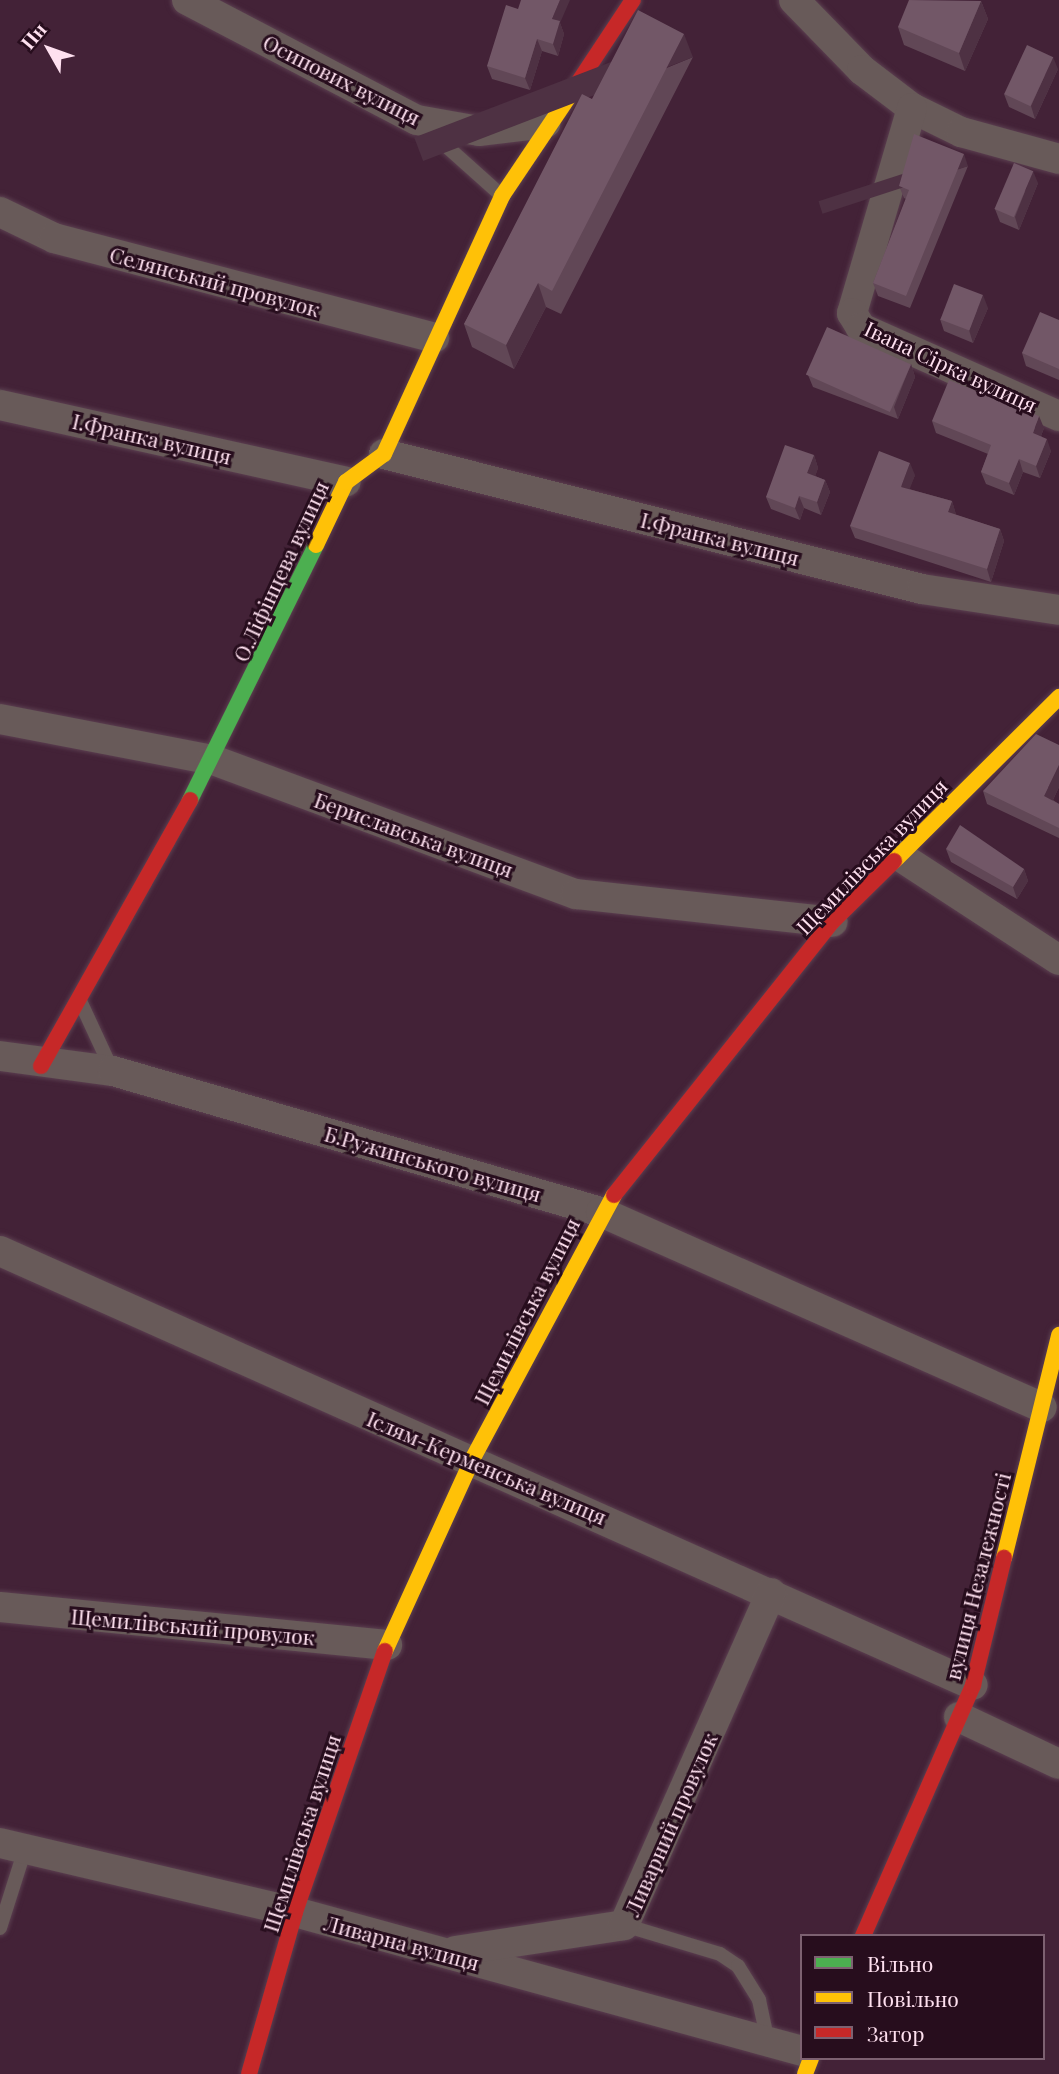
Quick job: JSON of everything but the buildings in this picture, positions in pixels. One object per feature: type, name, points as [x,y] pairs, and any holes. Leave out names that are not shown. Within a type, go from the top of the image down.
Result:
[{"type":"street","name":"Осипових вулиця","points":[[187,0],[417,120],[480,131],[546,123]]},
{"type":"street","points":[[384,454],[434,338],[502,195],[546,123],[633,0]]},
{"type":"street","points":[[794,0],[862,70],[912,108],[961,132],[1059,159]]},
{"type":"street","name":"Івана Сірка вулиця","points":[[912,108],[852,313],[861,328],[1059,416]]},
{"type":"street","name":"Селянський провулок","points":[[0,212],[54,239],[434,338]]},
{"type":"street","name":"І.Франка вулиця","points":[[0,405],[346,482]]},
{"type":"street","name":"О.Ліфінцева вулиця","points":[[41,1066],[213,760],[346,482],[384,454]]},
{"type":"street","name":"І.Франка вулиця","points":[[384,454],[922,589],[1059,610]]},
{"type":"street","name":"Щемилівська вулиця","points":[[249,2074],[295,1912],[387,1645],[473,1458],[601,1212],[832,922],[1059,697]]},
{"type":"street","name":"Бериславська вулиця","points":[[0,719],[213,760],[576,894],[832,922]]},
{"type":"street","points":[[898,855],[1059,960]]},
{"type":"street","name":"Б.Ружинського вулиця","points":[[0,1056],[41,1066],[113,1071],[601,1212],[1042,1407]]},
{"type":"street","name":"Іслям-Керменська вулиця","points":[[0,1251],[265,1373],[473,1458],[974,1685]]},
{"type":"street","name":"вулиця Незалежності","points":[[864,1934],[974,1685],[1059,1335]]},
{"type":"street","name":"Ливарний провулок","points":[[443,1953],[624,1925],[771,1593]]},
{"type":"street","name":"Щемилівський провулок","points":[[0,1607],[387,1645]]},
{"type":"street","points":[[959,1717],[1059,1764]]},
{"type":"street","name":"Ливарна вулиця","points":[[12,1846],[295,1912],[800,2050]]},
{"type":"lane","points":[[417,120],[502,195]]},
{"type":"lane","points":[[79,998],[113,1071]]},
{"type":"lane","points":[[0,1928],[12,1846]]},
{"type":"lane","points":[[624,1925],[720,1954],[738,1966],[759,2000],[768,2042]]},
{"type":"traffic: fast","points":[[190,800],[316,545]]},
{"type":"traffic: slow","points":[[316,545],[346,482],[384,454],[502,196],[576,86]]},
{"type":"traffic: slow","points":[[894,861],[1059,697]]},
{"type":"traffic: slow","points":[[385,1651],[473,1458],[614,1195]]},
{"type":"traffic: slow","points":[[1004,1558],[1059,1335]]},
{"type":"traffic: slow","points":[[805,2074],[810,2060]]},
{"type":"traffic: jam","points":[[576,86],[633,0]]},
{"type":"traffic: jam","points":[[41,1066],[190,800]]},
{"type":"traffic: jam","points":[[614,1195],[832,922],[894,861]]},
{"type":"traffic: jam","points":[[864,1934],[973,1685],[1004,1558]]},
{"type":"traffic: jam","points":[[249,2074],[295,1912],[385,1651]]}]
